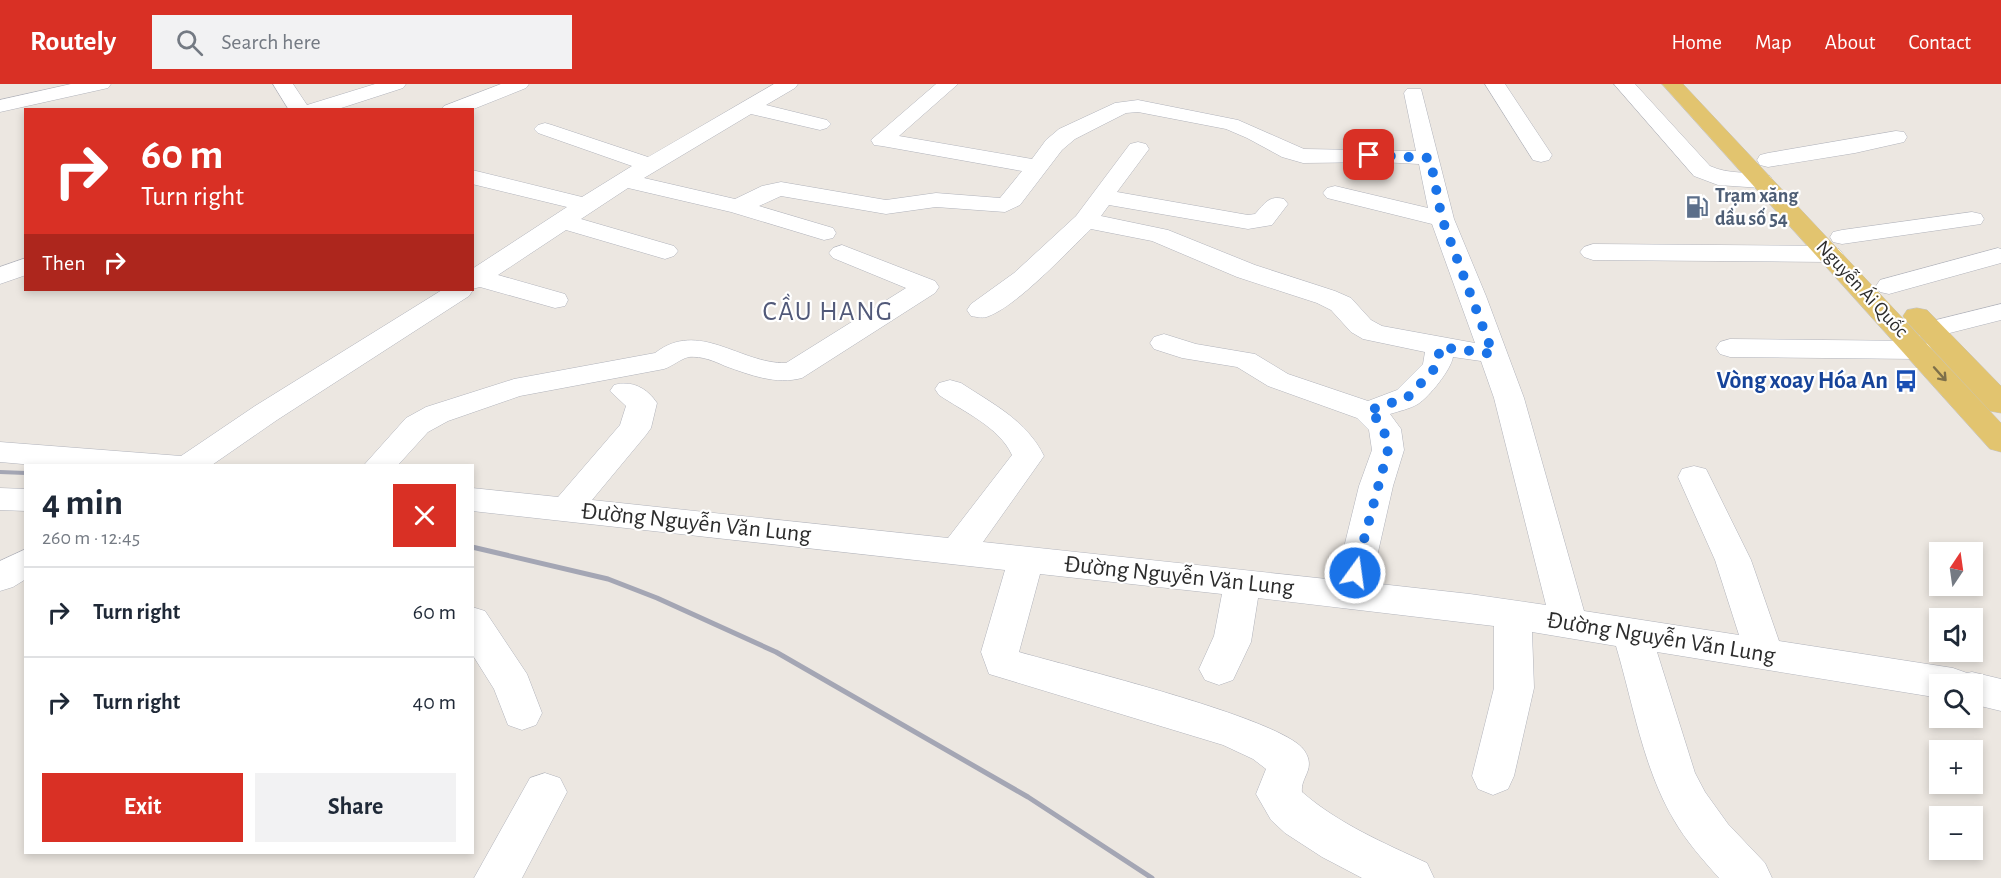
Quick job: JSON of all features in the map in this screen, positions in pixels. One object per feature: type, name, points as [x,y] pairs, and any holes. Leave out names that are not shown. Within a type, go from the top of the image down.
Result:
[{"type":"main road","name":"Nguyễn Ái Quốc","points":[[1672,84],[1765,170],[1812,206],[1836,245],[1924,340],[2001,404]]},
{"type":"main road","name":"Nguyễn Ái Quốc","points":[[1694,84],[1765,170],[1783,204],[1889,286],[1924,340],[2001,442]]},
{"type":"main road","points":[[1783,204],[1812,206]]},
{"type":"street","points":[[0,106],[101,84]]},
{"type":"street","points":[[283,84],[299,108]]},
{"type":"street","points":[[318,108],[396,84]]},
{"type":"street","points":[[456,108],[519,84]]},
{"type":"street","points":[[474,280],[624,180],[788,84]]},
{"type":"street","points":[[948,84],[882,140],[1037,167]]},
{"type":"street","points":[[1496,84],[1541,155]]},
{"type":"street","points":[[1624,84],[1702,171],[1718,178],[1765,170],[1896,137]]},
{"type":"street","points":[[1414,93],[1442,219],[1509,398],[1569,624]]},
{"type":"street","points":[[738,207],[770,191],[781,189],[886,207],[936,200],[1005,205],[1054,145],[1067,134],[1128,106],[1152,108],[1231,124],[1303,156],[1381,155],[1430,158]]},
{"type":"street","points":[[746,107],[820,124]]},
{"type":"street","points":[[545,129],[617,152],[649,165]]},
{"type":"street","points":[[981,310],[1046,258],[1087,219],[1138,149]]},
{"type":"street","points":[[474,177],[586,205]]},
{"type":"street","points":[[624,180],[738,207],[824,233]]},
{"type":"street","points":[[1335,193],[1442,219]]},
{"type":"street","points":[[1102,197],[1248,222],[1263,220],[1276,204]]},
{"type":"street","points":[[1087,219],[1159,235],[1246,271],[1326,297],[1341,304],[1361,326],[1373,333],[1440,347],[1493,354]]},
{"type":"street","points":[[1593,252],[1836,245],[1972,219]]},
{"type":"street","points":[[562,221],[665,251]]},
{"type":"street","points":[[381,464],[417,425],[437,414],[514,388],[664,360],[682,349],[702,350],[772,372],[792,372],[926,287],[842,253]]},
{"type":"street","points":[[1889,286],[1998,256]]},
{"type":"street","points":[[0,276],[24,267]]},
{"type":"street","points":[[474,284],[555,300]]},
{"type":"street","points":[[191,464],[266,413],[457,291]]},
{"type":"street","points":[[1730,348],[1924,340],[2001,312]]},
{"type":"street","points":[[1164,343],[1192,352],[1245,360],[1278,380],[1368,411],[1377,418],[1385,429],[1388,450],[1376,486],[1350,595]]},
{"type":"street","points":[[1368,411],[1408,397],[1437,366],[1440,347]]},
{"type":"street","points":[[950,389],[1009,430],[1024,444],[1028,456],[957,552]]},
{"type":"street","points":[[566,509],[635,428],[642,403],[625,391]]},
{"type":"street","points":[[0,453],[161,464]]},
{"type":"street","points":[[1694,477],[1733,560],[1764,654]]},
{"type":"street","points":[[0,499],[24,500]]},
{"type":"street","name":"Đường Nguyễn Văn Lung","points":[[474,499],[1350,595],[1513,615],[1929,680]]},
{"type":"street","points":[[1026,560],[1000,652],[1003,663],[1233,731],[1268,746],[1288,761],[1288,768],[1278,795],[1289,810],[1368,859],[1411,878]]},
{"type":"street","points":[[0,578],[24,563]]},
{"type":"street","points":[[1219,669],[1226,648],[1232,642],[1242,584]]},
{"type":"street","points":[[1493,776],[1514,688],[1513,615]]},
{"type":"street","points":[[474,624],[513,685],[522,713]]},
{"type":"street","points":[[1632,634],[1674,774],[1689,806],[1712,838],[1749,878]]},
{"type":"street","points":[[1983,685],[2001,684]]},
{"type":"street","points":[[1983,689],[2001,695]]},
{"type":"street","points":[[497,878],[545,792]]},
{"type":"railway","points":[[0,472],[24,473]]},
{"type":"railway","points":[[474,547],[608,579],[657,598],[776,652],[1028,797],[1152,878]]},
{"type":"place","name":"Trạm xăng dầu số 54","points":[[1697,207]]},
{"type":"place","name":"Vòng xoay Hóa An","points":[[1906,381]]},
{"type":"district","name":"CẦU HANG","points":[[828,311]]},
{"type":"route","points":[[1355,573],[1376,486],[1388,450],[1385,429],[1368,411],[1408,397],[1437,366],[1440,347],[1493,354],[1442,219],[1430,158],[1369,155]]}]
